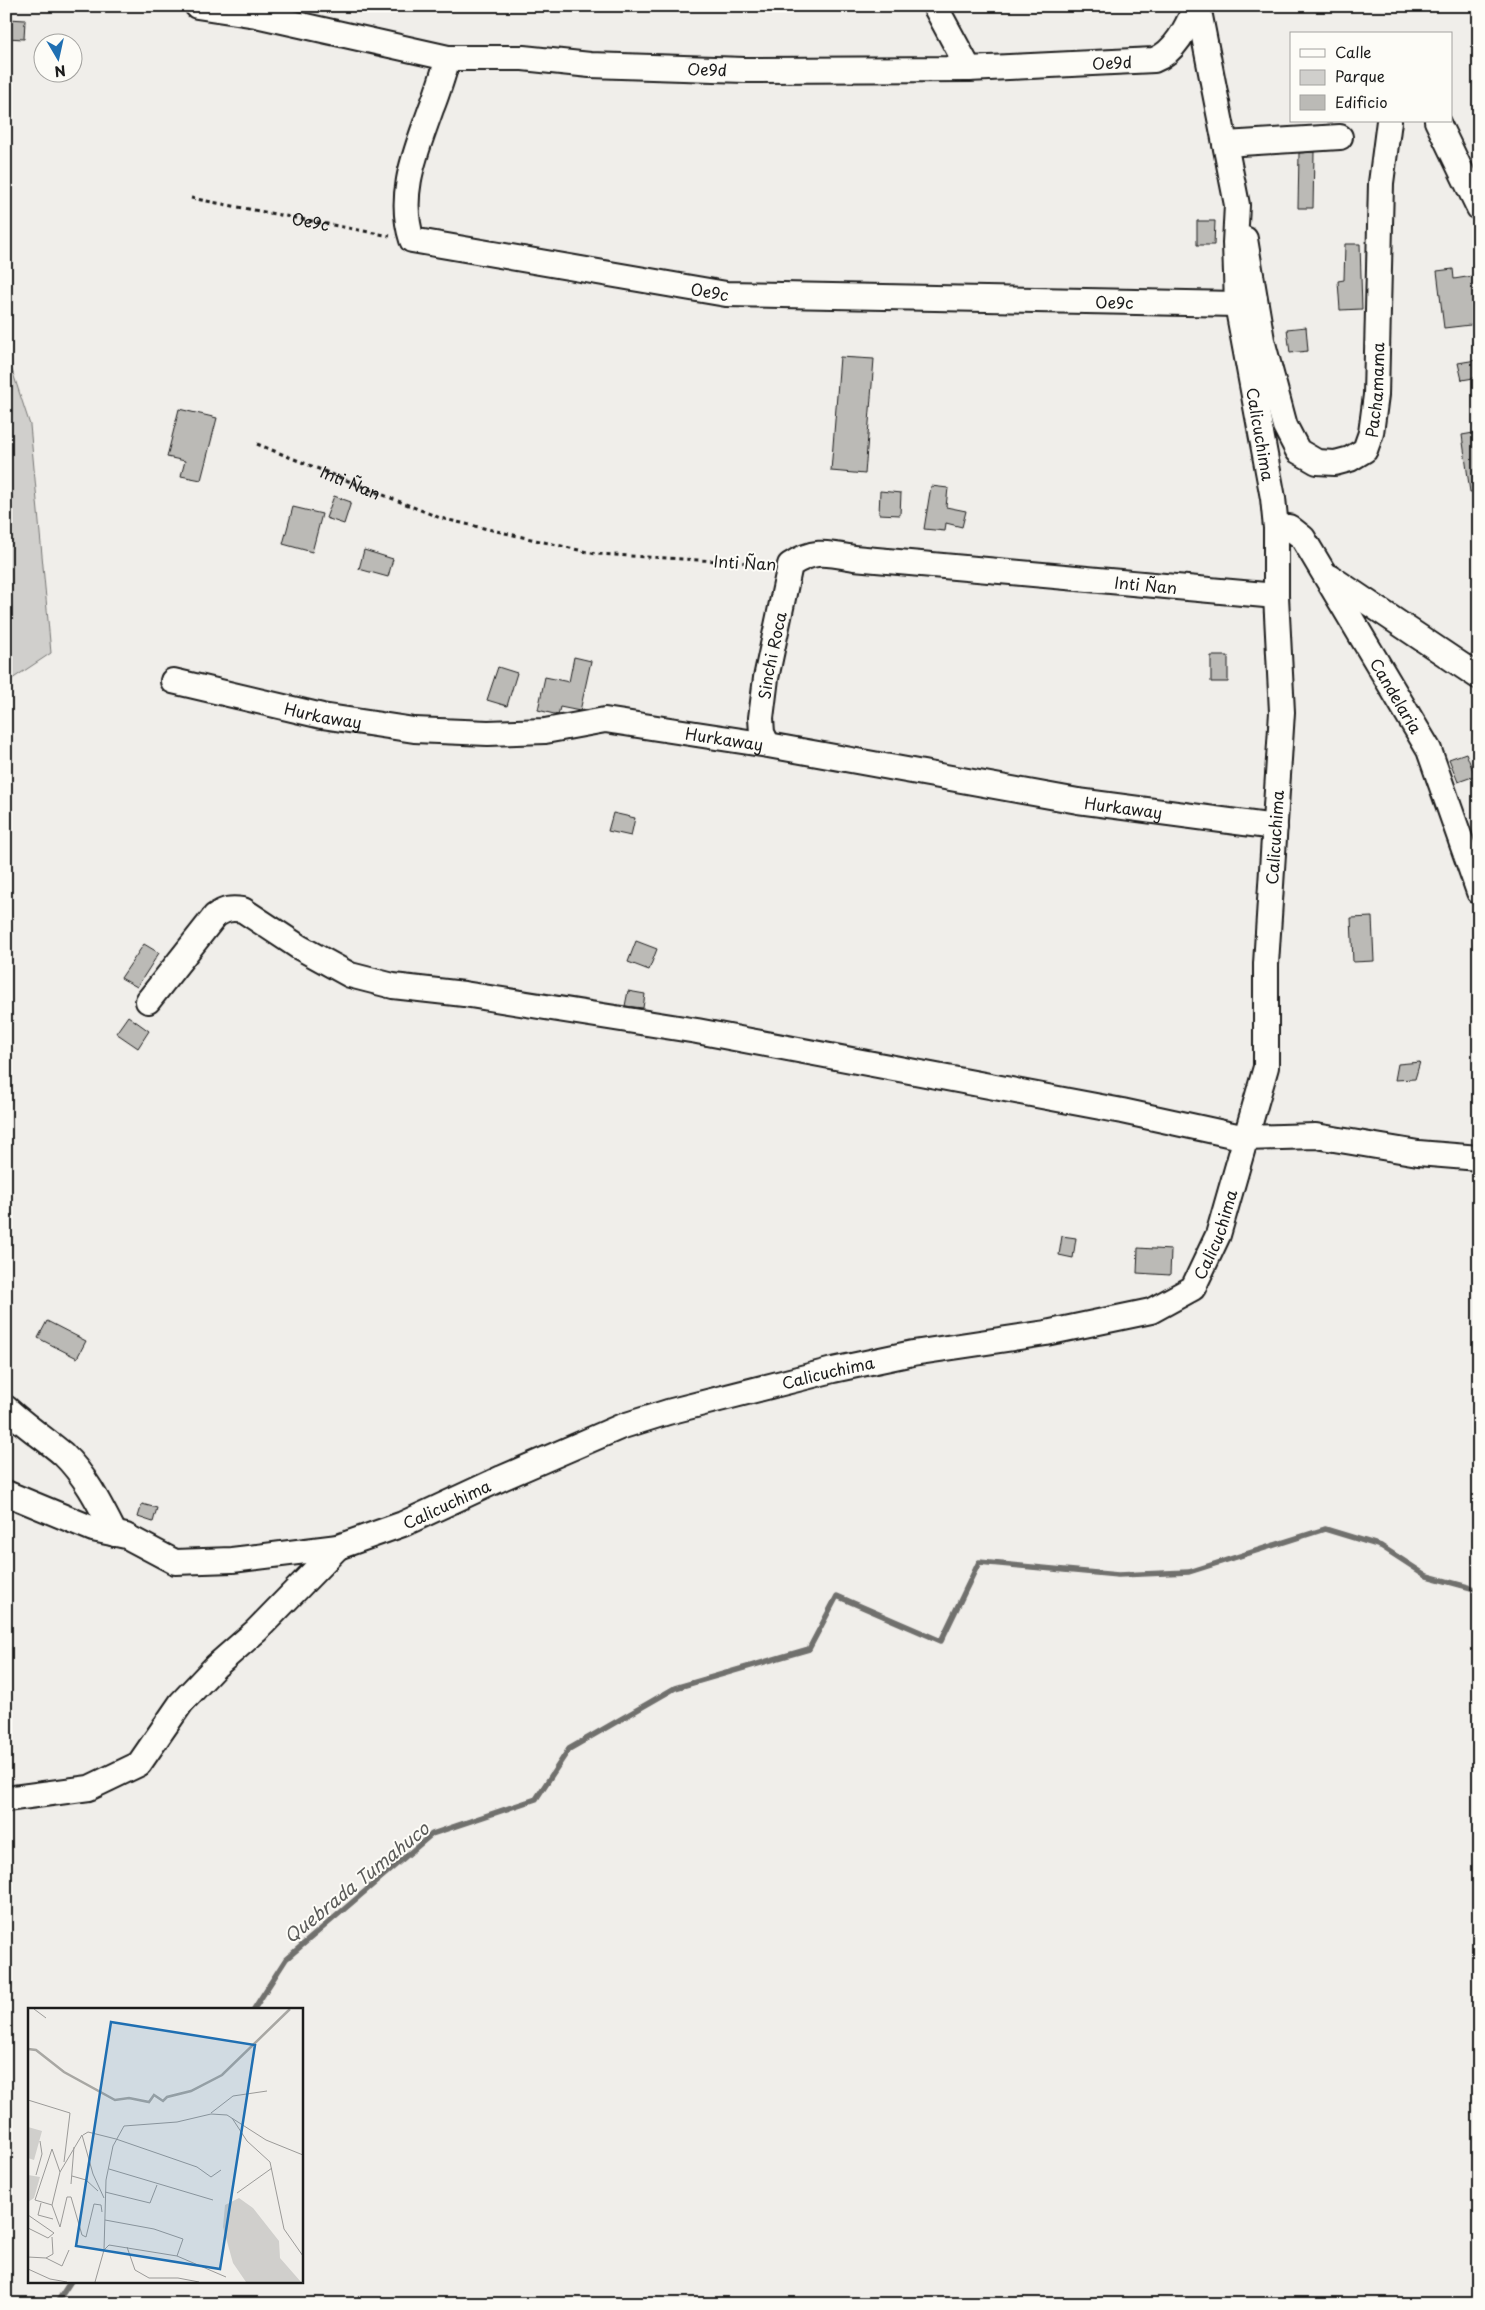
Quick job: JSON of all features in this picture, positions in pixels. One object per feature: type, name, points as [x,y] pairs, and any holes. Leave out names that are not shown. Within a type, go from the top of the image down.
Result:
[{"type":"street","name":"Oe9d","points":[[197,6],[256,15],[448,58],[523,58],[590,65],[700,70],[969,69],[1154,60],[1170,50],[1186,28],[1197,6]]},
{"type":"street","points":[[935,6],[969,69]]},
{"type":"street","name":"Calicuchima","points":[[6,1493],[92,1529],[126,1536],[175,1562],[232,1560],[338,1548],[403,1524],[502,1478],[620,1427],[668,1412],[754,1389],[895,1357],[1046,1333],[1151,1311],[1193,1288],[1218,1235],[1266,1067],[1266,964],[1282,712],[1276,596],[1276,528],[1273,498],[1237,304],[1235,243],[1237,205],[1197,6]]},
{"type":"street","points":[[412,240],[407,224],[406,201],[412,158],[448,58]]},
{"type":"street","name":"Pachamama","points":[[1237,205],[1249,254],[1262,340],[1285,426],[1298,451],[1317,462],[1335,463],[1350,459],[1365,450],[1371,433],[1376,395],[1381,183],[1389,122]]},
{"type":"street","points":[[1437,122],[1479,208]]},
{"type":"street","points":[[1225,144],[1340,136]]},
{"type":"street","name":"Oe9c","points":[[412,240],[726,294],[1237,304]]},
{"type":"street","name":"Candelaria","points":[[1276,528],[1289,527],[1303,538],[1430,750],[1479,892]]},
{"type":"street","name":"Inti Ñan","points":[[790,565],[803,556],[822,552],[854,558],[1276,596]]},
{"type":"street","name":"Sinchi Roca","points":[[768,745],[762,734],[760,718],[766,678],[790,565]]},
{"type":"street","points":[[1324,573],[1479,677]]},
{"type":"street","name":"Hurkaway","points":[[173,681],[322,716],[414,730],[488,733],[545,731],[604,720],[768,745],[1078,801],[1275,827]]},
{"type":"street","points":[[148,1001],[216,916],[223,910],[232,908],[243,910],[299,947],[350,975],[393,986],[464,994],[696,1032],[1112,1109],[1246,1138],[1316,1136],[1418,1153],[1479,1158]]},
{"type":"street","points":[[6,1408],[26,1427],[63,1455],[93,1492],[115,1534]]},
{"type":"street","points":[[6,1799],[89,1788],[140,1764],[187,1697],[216,1666],[256,1631],[338,1548]]},
{"type":"path","name":"Oe9c","points":[[191,198],[412,240]]},
{"type":"path","name":"Inti Ñan","points":[[257,444],[440,518],[596,554],[790,565]]},
{"type":"green space","points":[[6,352],[30,425],[51,653],[6,683]]},
{"type":"building","points":[[9,19],[25,20],[24,39],[7,38]]},
{"type":"building","points":[[1314,152],[1313,208],[1298,208],[1299,153]]},
{"type":"building","points":[[1197,221],[1215,221],[1214,245],[1197,245]]},
{"type":"building","points":[[1345,244],[1360,244],[1362,309],[1340,310],[1338,281],[1344,280]]},
{"type":"building","points":[[1453,269],[1454,279],[1479,275],[1479,324],[1444,328],[1437,271]]},
{"type":"building","points":[[1306,327],[1308,351],[1290,353],[1287,329]]},
{"type":"building","points":[[840,357],[874,359],[865,474],[831,471]]},
{"type":"building","points":[[1476,360],[1479,377],[1462,380],[1458,363]]},
{"type":"building","points":[[179,409],[217,418],[201,480],[181,476],[185,461],[167,457]]},
{"type":"building","points":[[1479,432],[1479,491],[1470,492],[1462,435]]},
{"type":"building","points":[[931,486],[948,488],[946,507],[966,511],[962,527],[946,523],[945,531],[924,529]]},
{"type":"building","points":[[880,491],[901,493],[900,515],[879,514]]},
{"type":"building","points":[[334,496],[351,502],[344,524],[326,518]]},
{"type":"building","points":[[293,507],[322,514],[312,552],[283,544]]},
{"type":"building","points":[[364,550],[393,559],[388,577],[359,569]]},
{"type":"building","points":[[1211,656],[1228,656],[1228,682],[1211,682]]},
{"type":"building","points":[[574,657],[591,661],[580,711],[560,707],[558,715],[538,710],[545,677],[569,682]]},
{"type":"building","points":[[498,667],[517,673],[507,706],[487,700]]},
{"type":"building","points":[[1466,753],[1475,776],[1458,782],[1449,759]]},
{"type":"building","points":[[613,813],[635,818],[631,836],[608,831]]},
{"type":"building","points":[[1372,917],[1374,961],[1353,962],[1351,918]]},
{"type":"building","points":[[636,941],[657,949],[649,970],[628,962]]},
{"type":"building","points":[[144,944],[159,953],[137,987],[121,978]]},
{"type":"building","points":[[628,991],[645,994],[643,1008],[625,1006]]},
{"type":"building","points":[[128,1016],[149,1031],[138,1048],[116,1033]]},
{"type":"building","points":[[1420,1062],[1415,1079],[1395,1080],[1398,1064]]},
{"type":"building","points":[[1062,1236],[1076,1238],[1073,1258],[1059,1255]]},
{"type":"building","points":[[1138,1248],[1171,1250],[1170,1275],[1137,1273]]},
{"type":"building","points":[[47,1321],[86,1341],[77,1358],[38,1338]]},
{"type":"building","points":[[142,1504],[157,1508],[153,1522],[138,1517]]},
{"type":"waterway","name":"Quebrada Tumahuco","points":[[255,2008],[286,1959],[432,1834],[536,1799],[569,1749],[675,1688],[809,1649],[837,1596],[941,1641],[979,1562],[1118,1575],[1189,1572],[1325,1529],[1381,1546],[1427,1576],[1479,1590]]},
{"type":"waterway","name":"Quebrada Tumahuco","points":[[56,2304],[70,2282]]}]
